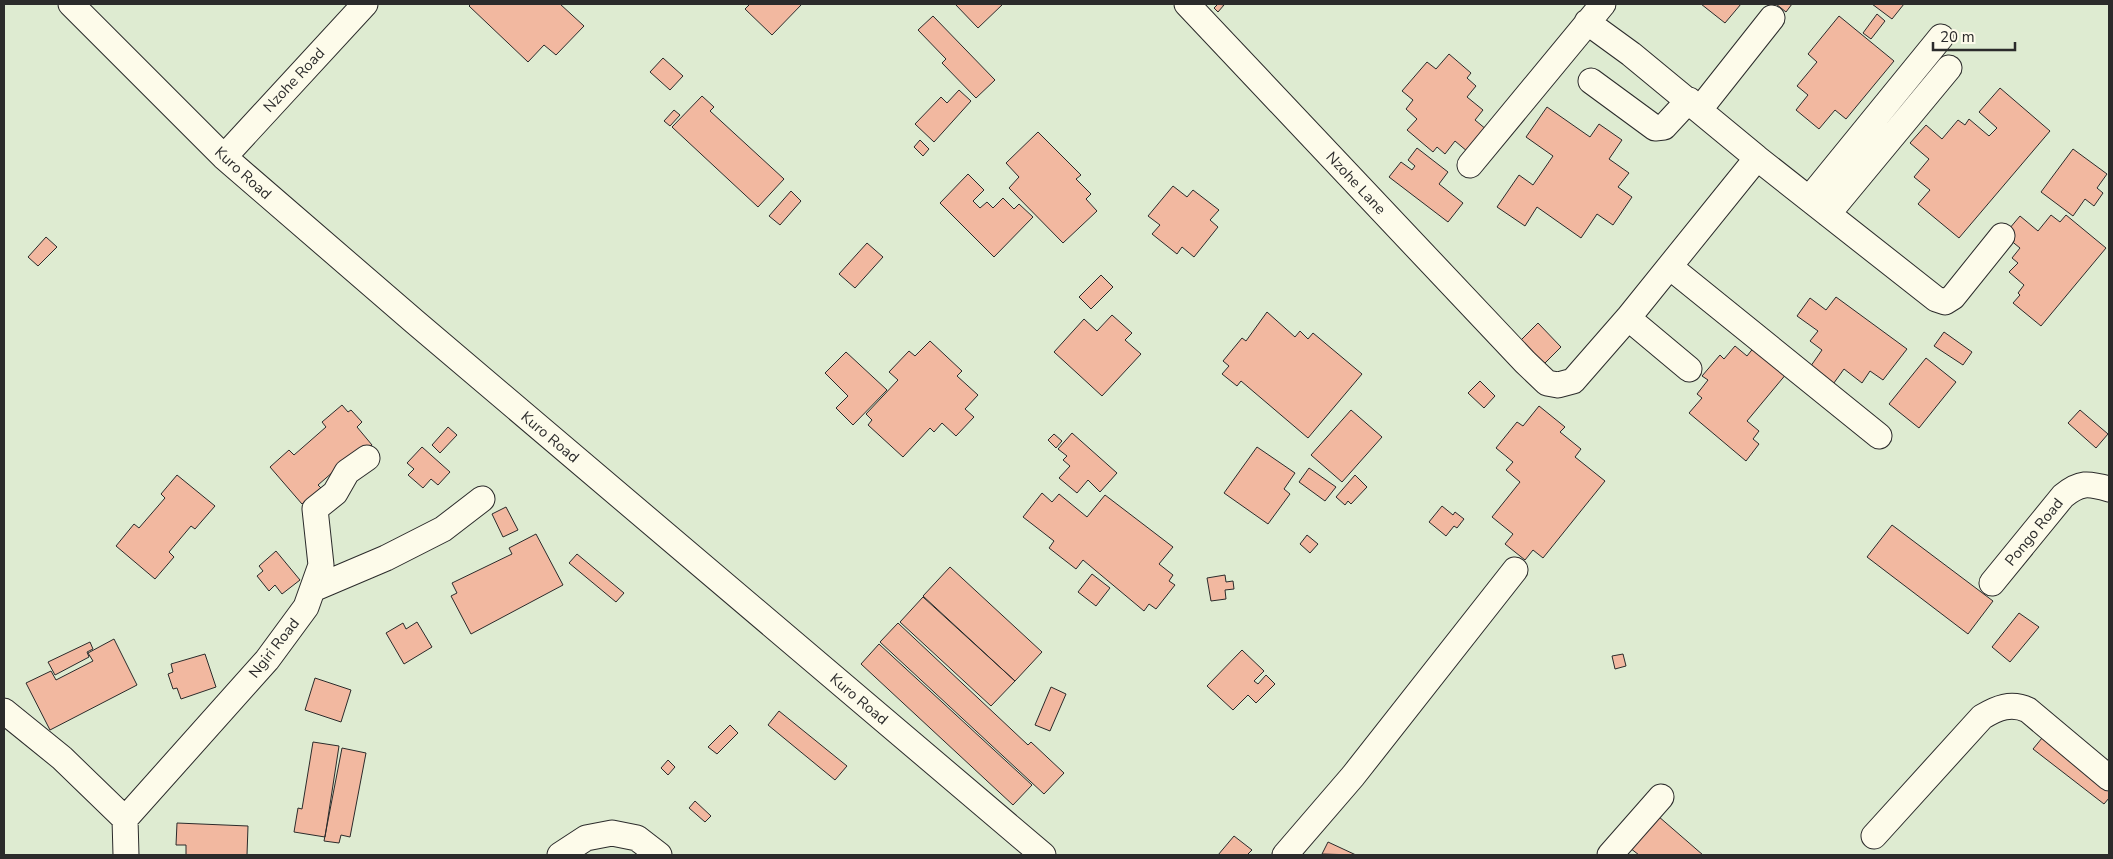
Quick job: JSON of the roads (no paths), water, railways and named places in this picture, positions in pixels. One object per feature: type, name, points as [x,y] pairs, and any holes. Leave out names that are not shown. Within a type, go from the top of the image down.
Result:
[{"type":"street","name":"Kuro Road","points":[[71,4],[224,157],[415,322],[1043,855]]},
{"type":"street","name":"Nzohe Road","points":[[224,157],[364,4]]},
{"type":"street","name":"Nzohe Lane","points":[[1186,4],[1547,383],[1558,385],[1573,381],[1628,318],[1757,158]]},
{"type":"street","points":[[1470,165],[1595,13],[1631,54],[1808,199],[1936,299],[1945,302],[1953,298],[2002,236]]},
{"type":"street","points":[[1590,81],[1654,128],[1664,127],[1694,104],[1772,18]]},
{"type":"street","points":[[1808,199],[1941,37]]},
{"type":"street","points":[[1828,214],[1949,68]]},
{"type":"street","points":[[1670,266],[1879,436]]},
{"type":"street","points":[[1628,318],[1689,369]]},
{"type":"street","name":"Ngiri Road","points":[[125,819],[267,660],[306,606],[321,566],[316,509],[335,493],[348,472],[368,458]]},
{"type":"street","name":"Pongo Road","points":[[1992,583],[2063,496],[2076,486],[2095,485],[2109,489]]},
{"type":"street","points":[[313,589],[394,554],[443,528],[482,499]]},
{"type":"street","points":[[1285,855],[1353,776],[1515,570]]},
{"type":"street","points":[[1874,836],[1982,718],[1995,709],[2019,706],[2028,710],[2109,778]]},
{"type":"street","points":[[4,711],[62,758],[125,819],[126,855]]},
{"type":"street","points":[[1610,855],[1661,797]]},
{"type":"street","points":[[560,855],[586,838],[612,833],[637,838],[658,855]]}]
